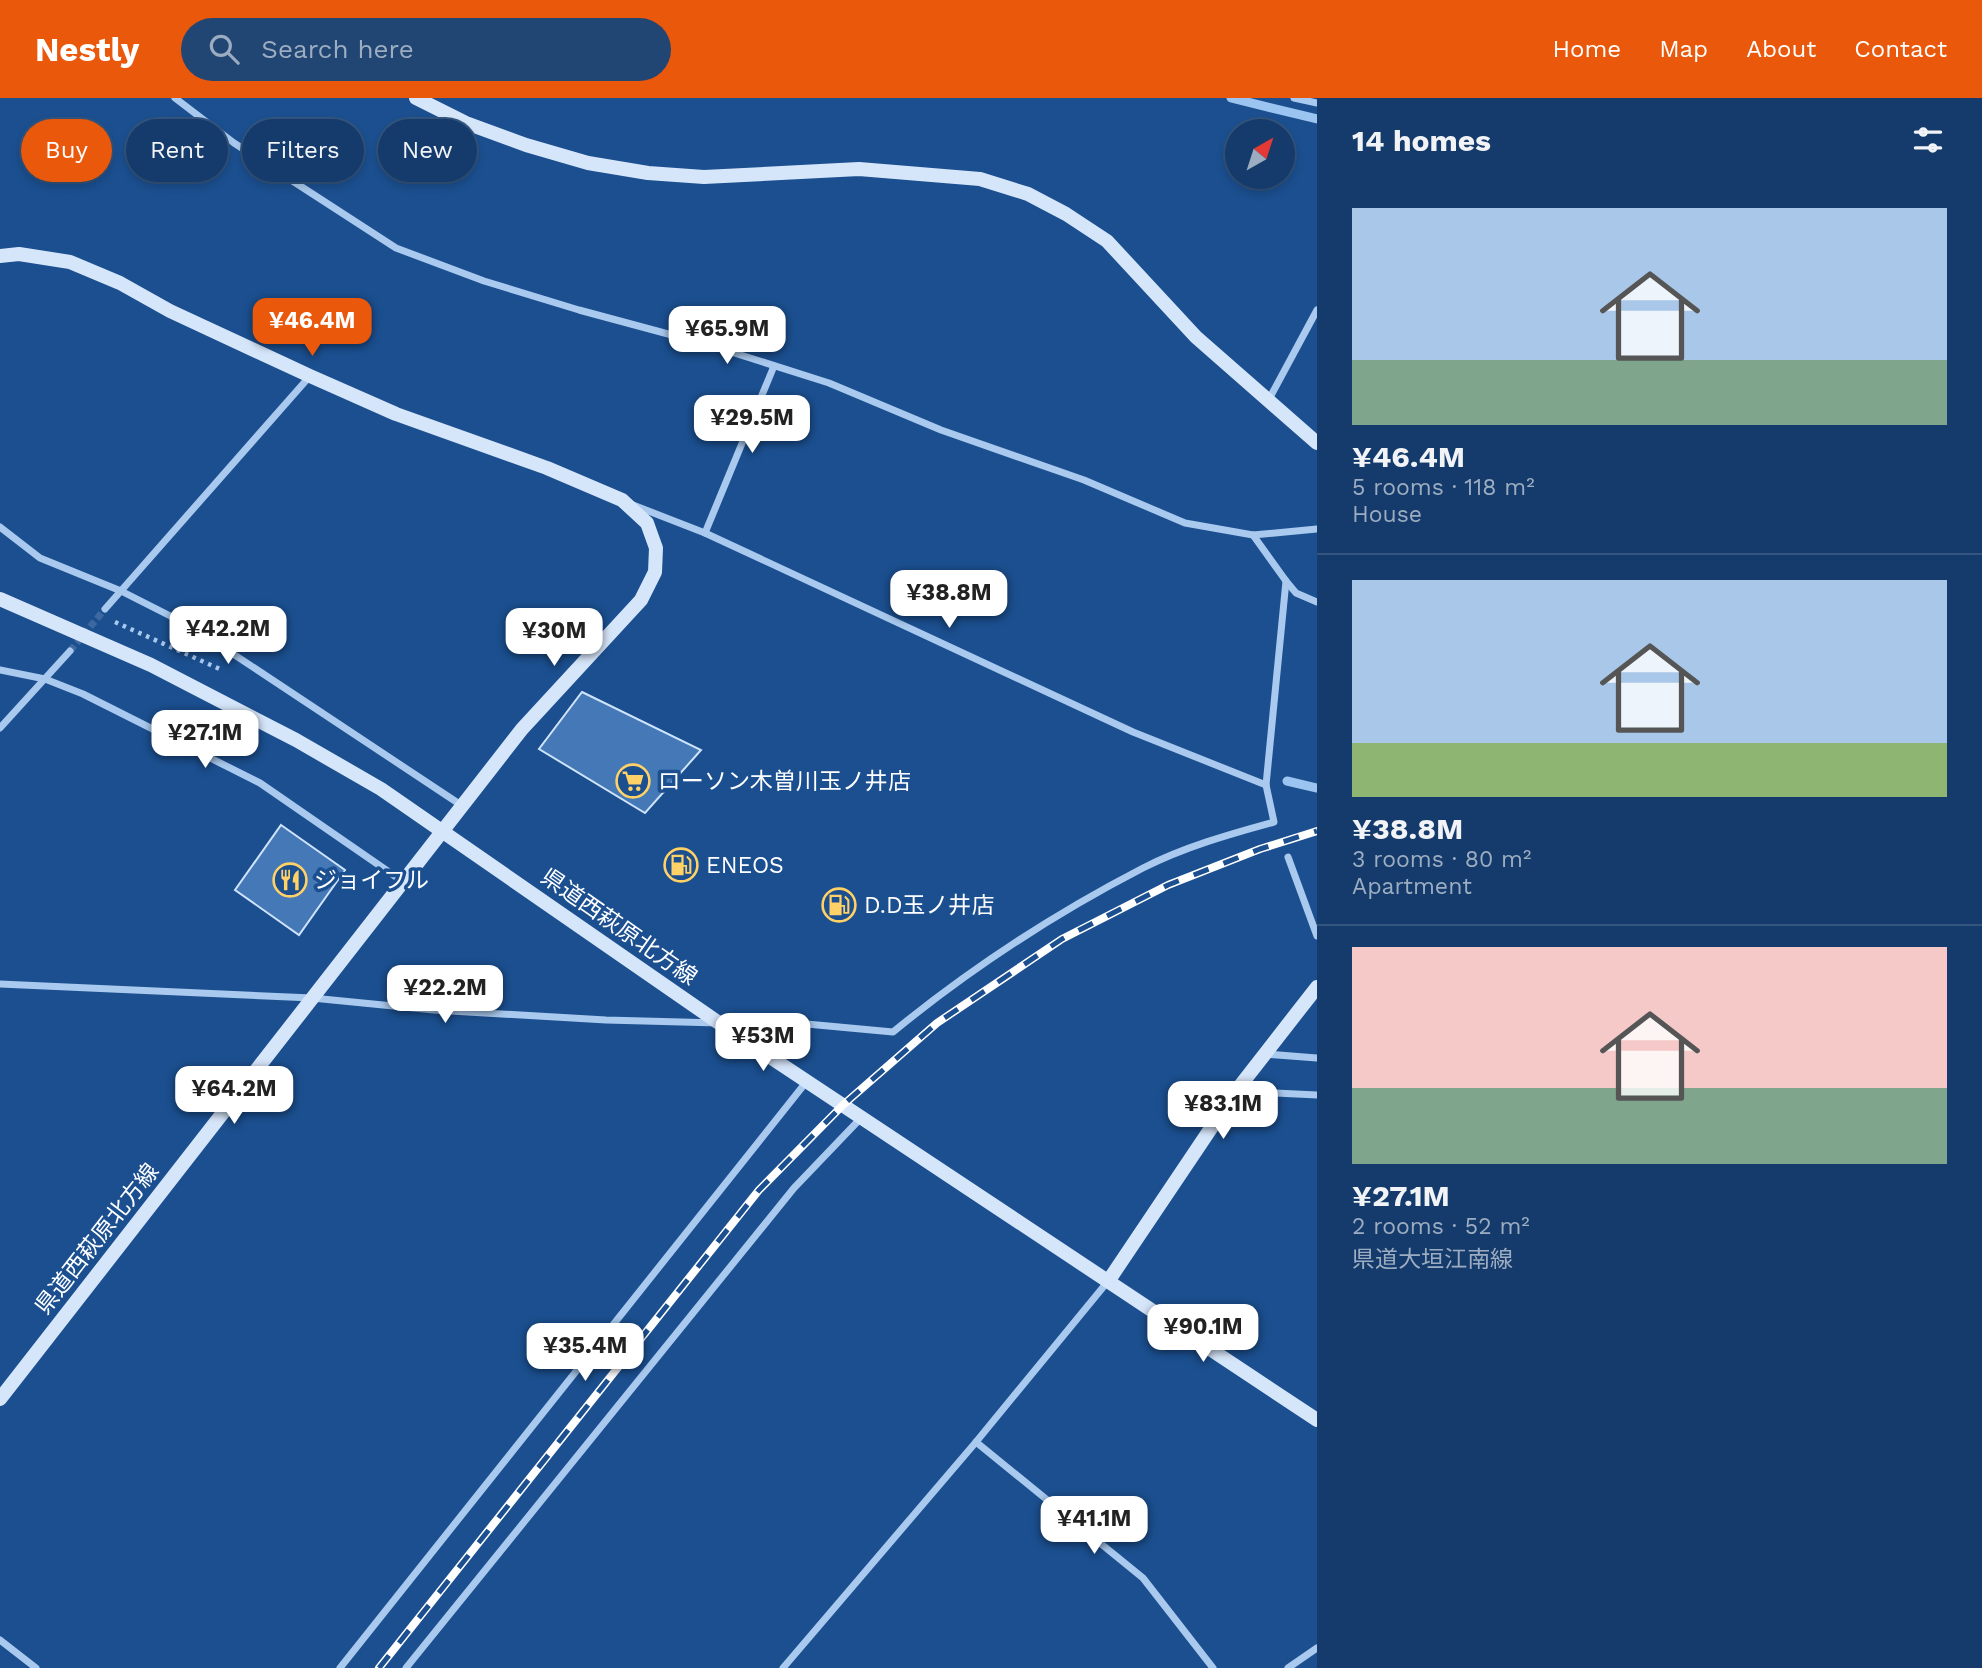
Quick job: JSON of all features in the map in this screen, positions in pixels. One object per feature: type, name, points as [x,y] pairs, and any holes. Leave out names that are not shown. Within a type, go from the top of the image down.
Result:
[{"type":"main road","points":[[415,98],[466,123],[526,145],[588,163],[648,173],[704,177],[859,169],[980,179],[1028,194],[1066,214],[1107,241],[1196,337],[1317,443]]},
{"type":"main road","points":[[0,256],[19,254],[70,262],[120,283],[170,311],[396,414],[547,468],[622,500],[647,523],[656,548],[655,572],[641,600],[522,729],[441,830],[381,789],[296,740],[151,665],[0,598]]},
{"type":"main road","name":"県道西萩原北方線","points":[[0,1399],[441,830],[719,1023],[1317,1420]]},
{"type":"main road","points":[[1109,1280],[1236,1091],[1317,988]]},
{"type":"street","points":[[175,98],[234,143],[396,248],[484,282],[829,383],[941,430],[1084,480],[1185,523],[1253,535],[1317,529]]},
{"type":"street","points":[[1294,98],[1317,103]]},
{"type":"street","points":[[1268,401],[1317,310]]},
{"type":"street","points":[[705,533],[774,366]]},
{"type":"street","points":[[105,609],[310,376]]},
{"type":"street","points":[[622,500],[705,533],[1133,732],[1266,785]]},
{"type":"street","points":[[0,527],[40,558],[121,591],[194,628],[461,805]]},
{"type":"street","points":[[1253,535],[1296,593],[1317,601]]},
{"type":"street","points":[[0,984],[312,998],[434,1010],[607,1020],[785,1022],[893,1032],[984,962],[1144,867],[1223,835],[1274,822],[1266,785],[1286,581]]},
{"type":"street","points":[[0,728],[70,650]]},
{"type":"street","points":[[0,670],[45,679],[83,694],[260,783],[402,881]]},
{"type":"street","points":[[1288,857],[1317,936]]},
{"type":"street","points":[[1263,1054],[1317,1058]]},
{"type":"street","points":[[341,1668],[807,1082]]},
{"type":"street","points":[[1236,1091],[1317,1095]]},
{"type":"street","points":[[406,1668],[794,1188],[861,1117]]},
{"type":"street","points":[[783,1668],[976,1442],[1109,1280]]},
{"type":"street","points":[[976,1442],[1143,1578],[1213,1668]]},
{"type":"street","points":[[0,1640],[36,1668]]},
{"type":"street","points":[[1287,1668],[1317,1648]]},
{"type":"building","name":"ローソン木曽川玉ノ井店","points":[[582,692],[701,750],[645,813],[539,749]]},
{"type":"building","name":"ジョイフル","points":[[281,825],[345,870],[299,935],[235,890]]},
{"type":"waterway","points":[[1231,98],[1317,119]]},
{"type":"waterway","points":[[1287,781],[1317,788]]},
{"type":"tunnel","points":[[70,651],[105,609]]},
{"type":"railway","points":[[379,1668],[759,1190],[843,1105],[937,1023],[1062,939],[1168,885],[1260,849],[1317,831]]},
{"type":"place","name":"ローソン木曽川玉ノ井店","points":[[633,781]]},
{"type":"place","name":"ENEOS","points":[[681,865]]},
{"type":"place","name":"ジョイフル","points":[[290,880]]},
{"type":"place","name":"D.D玉ノ井店","points":[[839,905]]}]
